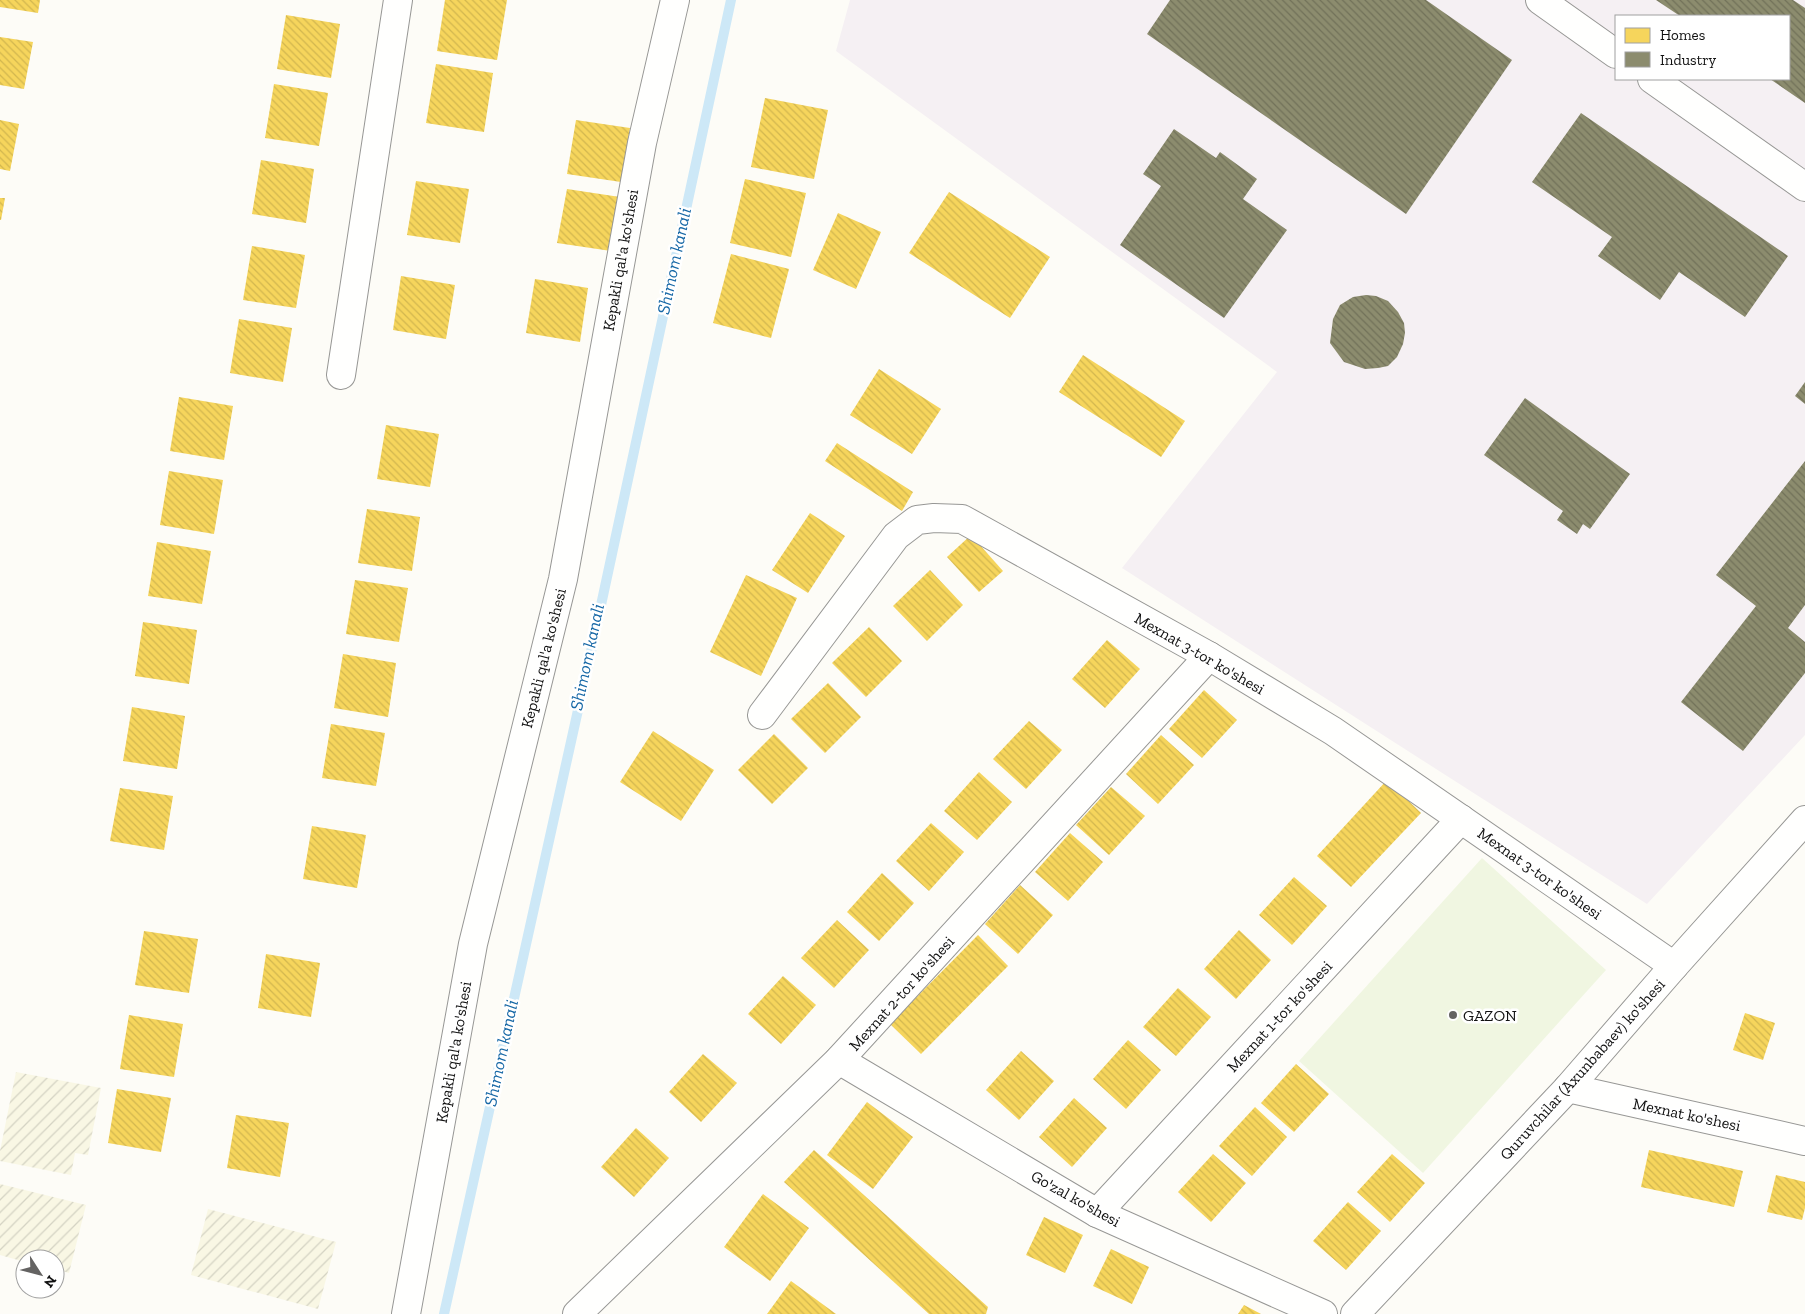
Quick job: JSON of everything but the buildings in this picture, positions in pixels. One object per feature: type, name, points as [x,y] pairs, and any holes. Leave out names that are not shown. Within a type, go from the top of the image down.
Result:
[{"type":"street","points":[[341,375],[398,0]]},
{"type":"street","name":"Kepakli qal'a ko'shesi","points":[[406,1314],[473,944],[563,579],[642,143],[675,0]]},
{"type":"street","points":[[1540,0],[1615,53]]},
{"type":"street","points":[[1653,80],[1805,187]]},
{"type":"street","name":"Mexnat 3-tor ko'shesi","points":[[762,715],[896,536],[917,520],[962,519],[1209,656],[1333,731],[1674,966]]},
{"type":"street","name":"Mexnat 2-tor ko'shesi","points":[[577,1314],[840,1060],[1209,656]]},
{"type":"street","name":"Mexnat 1-tor ko'shesi","points":[[1097,1213],[1461,819]]},
{"type":"street","name":"Quruvchilar (Axunbabaev) ko'shesi","points":[[1356,1314],[1568,1088],[1805,820]]},
{"type":"street","name":"Go'zal ko'shesi","points":[[840,1060],[1097,1213],[1323,1314]]},
{"type":"street","name":"Mexnat ko'shesi","points":[[1568,1088],[1805,1140]]},
{"type":"shaded area","points":[[850,0],[1805,0],[1805,735],[1647,904],[1122,568],[1277,372],[836,51]]},
{"type":"shaded area","points":[[16,1072],[101,1088],[88,1155],[75,1153],[71,1175],[0,1161],[0,1151]]},
{"type":"shaded area","points":[[0,1184],[86,1205],[69,1273],[65,1272],[65,1249],[15,1249],[15,1259],[0,1255]]},
{"type":"shaded area","points":[[208,1209],[336,1242],[318,1309],[191,1275]]},
{"type":"green space","name":"GAZON","points":[[1482,858],[1606,970],[1423,1173],[1299,1061]]},
{"type":"waterway","name":"Shimom kanali","points":[[444,1314],[592,647],[731,0]]},
{"type":"place","name":"GAZON","points":[[1453,1015]]}]
